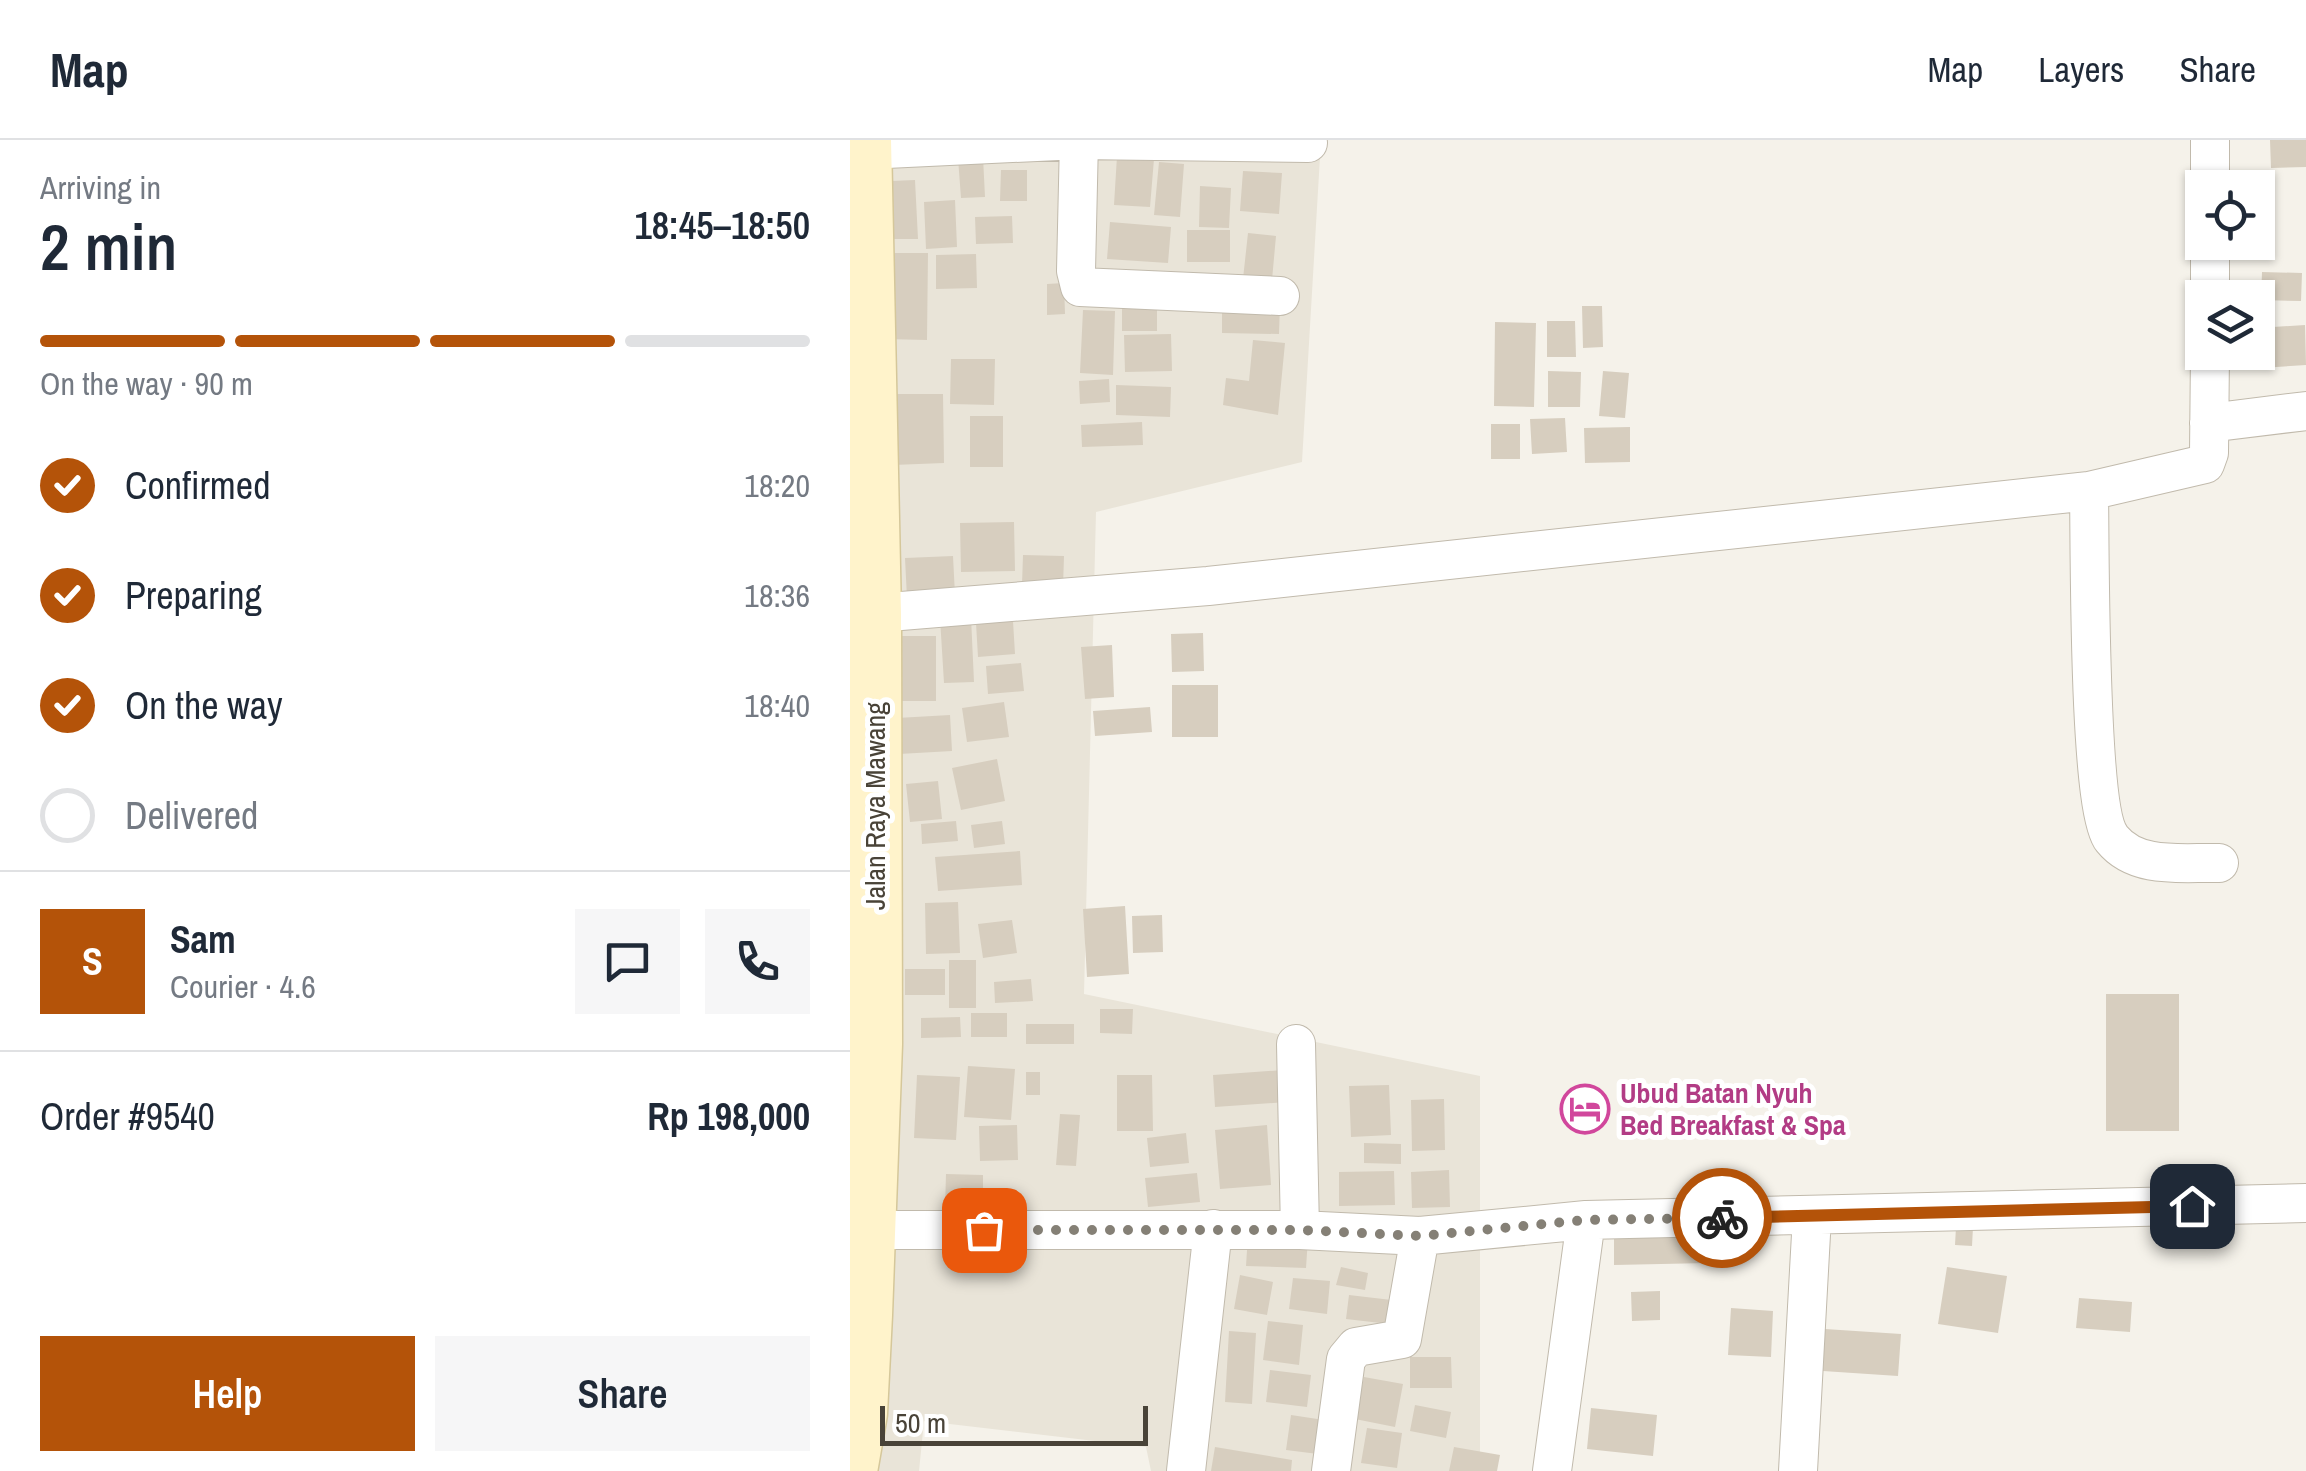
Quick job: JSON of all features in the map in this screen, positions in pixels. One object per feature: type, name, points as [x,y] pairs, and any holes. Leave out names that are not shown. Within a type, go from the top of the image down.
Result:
[{"type":"main road","name":"Jalan Raya Mawang","points":[[850,1471],[860,1413],[870,1230],[863,1044],[858,215],[865,145]]},
{"type":"street","points":[[1078,140],[1076,270],[1080,287],[1280,296]]},
{"type":"street","points":[[865,145],[1078,140],[1308,143]]},
{"type":"street","points":[[2210,140],[2210,170]]},
{"type":"street","points":[[862,615],[1228,584],[2088,490],[2204,464],[2210,370]]},
{"type":"street","points":[[2209,423],[2306,411]]},
{"type":"street","points":[[2088,490],[2095,734],[2102,811],[2111,838],[2141,861],[2219,863]]},
{"type":"street","points":[[1296,1044],[1300,1230]]},
{"type":"street","points":[[870,1230],[1214,1229],[1420,1236],[1586,1220],[2306,1203]]},
{"type":"street","points":[[1798,1471],[1812,1216]]},
{"type":"street","points":[[1552,1471],[1586,1220]]},
{"type":"street","points":[[1186,1471],[1214,1229]]},
{"type":"street","points":[[1331,1471],[1346,1358],[1356,1347],[1395,1342],[1406,1333],[1420,1236]]},
{"type":"shaded area","points":[[850,140],[1321,140],[1302,462],[1096,512],[1084,994],[1480,1076],[1480,1471],[1151,1471],[1146,1447],[924,1421],[919,1471],[850,1471]]},
{"type":"building","points":[[2270,140],[2306,140],[2306,167],[2271,168]]},
{"type":"building","points":[[1117,156],[1154,159],[1150,207],[1114,205]]},
{"type":"building","points":[[983,157],[985,197],[961,198],[958,158]]},
{"type":"building","points":[[1159,162],[1184,164],[1180,217],[1154,215]]},
{"type":"building","points":[[1001,170],[1027,170],[1027,201],[1000,201]]},
{"type":"building","points":[[1243,171],[1282,173],[1279,214],[1240,211]]},
{"type":"building","points":[[915,180],[918,239],[893,239],[891,181]]},
{"type":"building","points":[[1200,186],[1231,188],[1229,228],[1199,227]]},
{"type":"building","points":[[955,200],[957,247],[926,249],[924,202]]},
{"type":"building","points":[[1012,216],[1013,243],[976,244],[975,217]]},
{"type":"building","points":[[1110,222],[1171,227],[1168,263],[1107,259]]},
{"type":"building","points":[[1187,230],[1230,230],[1230,262],[1187,262]]},
{"type":"building","points":[[1248,233],[1276,236],[1271,291],[1242,288]]},
{"type":"building","points":[[885,253],[928,253],[927,340],[885,339]]},
{"type":"building","points":[[976,254],[977,288],[936,289],[936,255]]},
{"type":"building","points":[[2262,272],[2302,273],[2301,301],[2275,300],[2275,280],[2262,280]]},
{"type":"building","points":[[1064,283],[1065,314],[1047,315],[1047,284]]},
{"type":"building","points":[[1122,301],[1157,302],[1157,331],[1122,331]]},
{"type":"building","points":[[1222,302],[1280,304],[1279,334],[1222,333]]},
{"type":"building","points":[[1582,306],[1602,306],[1603,347],[1583,348]]},
{"type":"building","points":[[1083,310],[1115,311],[1113,375],[1080,373]]},
{"type":"building","points":[[1547,321],[1575,321],[1576,357],[1547,357]]},
{"type":"building","points":[[1495,322],[1536,323],[1534,407],[1494,406]]},
{"type":"building","points":[[2305,325],[2306,365],[2275,367],[2275,327]]},
{"type":"building","points":[[1171,334],[1172,371],[1125,372],[1124,335]]},
{"type":"building","points":[[1253,340],[1285,343],[1278,415],[1223,405],[1226,378],[1249,381]]},
{"type":"building","points":[[951,359],[995,359],[994,405],[950,404]]},
{"type":"building","points":[[1548,371],[1581,372],[1580,407],[1548,407]]},
{"type":"building","points":[[1603,371],[1629,373],[1625,418],[1599,416]]},
{"type":"building","points":[[1109,379],[1110,402],[1080,404],[1079,381]]},
{"type":"building","points":[[1116,385],[1171,387],[1170,417],[1116,415]]},
{"type":"building","points":[[892,394],[943,394],[944,463],[893,465]]},
{"type":"building","points":[[970,416],[1003,416],[1003,467],[970,467]]},
{"type":"building","points":[[1565,418],[1567,452],[1532,454],[1530,419]]},
{"type":"building","points":[[1142,422],[1143,445],[1082,447],[1081,425]]},
{"type":"building","points":[[1491,424],[1520,424],[1520,459],[1491,459]]},
{"type":"building","points":[[1630,427],[1630,462],[1585,463],[1584,428]]},
{"type":"building","points":[[1014,522],[1015,571],[961,572],[960,523]]},
{"type":"building","points":[[1023,555],[1064,556],[1063,587],[1022,585]]},
{"type":"building","points":[[953,556],[955,595],[907,598],[905,558]]},
{"type":"building","points":[[971,617],[974,682],[944,683],[940,618]]},
{"type":"building","points":[[1013,621],[1015,654],[978,657],[976,623]]},
{"type":"building","points":[[1203,633],[1204,671],[1172,672],[1171,634]]},
{"type":"building","points":[[897,636],[936,636],[936,701],[897,701]]},
{"type":"building","points":[[1112,645],[1114,697],[1085,699],[1081,647]]},
{"type":"building","points":[[1021,663],[1024,691],[988,694],[986,666]]},
{"type":"building","points":[[1172,685],[1218,685],[1218,737],[1172,737]]},
{"type":"building","points":[[1004,702],[1009,737],[967,742],[962,708]]},
{"type":"building","points":[[1150,707],[1152,732],[1095,736],[1093,711]]},
{"type":"building","points":[[950,715],[952,751],[899,754],[897,718]]},
{"type":"building","points":[[997,759],[1005,801],[961,810],[952,768]]},
{"type":"building","points":[[938,781],[942,819],[910,822],[906,784]]},
{"type":"building","points":[[956,821],[958,841],[922,844],[921,824]]},
{"type":"building","points":[[1002,821],[1005,844],[974,848],[971,825]]},
{"type":"building","points":[[1020,851],[1022,885],[938,891],[935,857]]},
{"type":"building","points":[[958,902],[960,953],[926,954],[925,903]]},
{"type":"building","points":[[1125,906],[1129,974],[1087,977],[1083,909]]},
{"type":"building","points":[[1162,915],[1163,952],[1133,953],[1132,916]]},
{"type":"building","points":[[1012,920],[1017,953],[983,958],[978,924]]},
{"type":"building","points":[[949,960],[976,960],[976,1008],[949,1008]]},
{"type":"building","points":[[905,969],[945,969],[945,995],[905,995]]},
{"type":"building","points":[[1031,979],[1033,1001],[995,1003],[994,982]]},
{"type":"building","points":[[2106,994],[2179,994],[2179,1131],[2106,1131]]},
{"type":"building","points":[[1100,1009],[1133,1009],[1132,1034],[1100,1033]]},
{"type":"building","points":[[971,1013],[1007,1013],[1007,1037],[971,1037]]},
{"type":"building","points":[[960,1017],[961,1037],[921,1038],[921,1018]]},
{"type":"building","points":[[1026,1024],[1074,1024],[1074,1044],[1026,1044]]},
{"type":"building","points":[[968,1066],[1015,1069],[1011,1120],[964,1117]]},
{"type":"building","points":[[1284,1070],[1286,1102],[1215,1107],[1213,1075]]},
{"type":"building","points":[[1026,1072],[1040,1072],[1040,1095],[1026,1095]]},
{"type":"building","points":[[917,1075],[960,1077],[956,1140],[914,1138]]},
{"type":"building","points":[[1117,1075],[1152,1075],[1153,1131],[1117,1131]]},
{"type":"building","points":[[1389,1085],[1391,1135],[1351,1137],[1349,1086]]},
{"type":"building","points":[[1444,1099],[1445,1150],[1412,1151],[1411,1100]]},
{"type":"building","points":[[1060,1114],[1080,1115],[1076,1166],[1056,1165]]},
{"type":"building","points":[[1017,1125],[1018,1160],[980,1161],[979,1126]]},
{"type":"building","points":[[1267,1125],[1271,1185],[1220,1189],[1215,1130]]},
{"type":"building","points":[[1186,1133],[1189,1163],[1150,1167],[1147,1138]]},
{"type":"building","points":[[1364,1143],[1401,1144],[1401,1164],[1364,1163]]},
{"type":"building","points":[[1449,1170],[1450,1207],[1412,1208],[1411,1172]]},
{"type":"building","points":[[1394,1171],[1395,1205],[1339,1206],[1339,1172]]},
{"type":"building","points":[[1197,1173],[1200,1202],[1148,1207],[1145,1178]]},
{"type":"building","points":[[946,1174],[983,1175],[983,1210],[945,1209]]},
{"type":"building","points":[[991,1191],[1018,1191],[1017,1218],[991,1217]]},
{"type":"building","points":[[1956,1227],[1973,1227],[1972,1246],[1955,1245]]},
{"type":"building","points":[[1708,1231],[1708,1263],[1614,1265],[1614,1233]]},
{"type":"building","points":[[1248,1235],[1308,1238],[1306,1268],[1246,1266]]},
{"type":"building","points":[[1341,1267],[1368,1273],[1365,1290],[1336,1285]]},
{"type":"building","points":[[1947,1267],[2007,1276],[1998,1333],[1938,1324]]},
{"type":"building","points":[[1240,1275],[1273,1282],[1267,1315],[1234,1309]]},
{"type":"building","points":[[1293,1278],[1330,1281],[1327,1314],[1289,1309]]},
{"type":"building","points":[[1660,1291],[1660,1320],[1632,1321],[1631,1292]]},
{"type":"building","points":[[1349,1295],[1400,1301],[1398,1325],[1346,1319]]},
{"type":"building","points":[[2079,1298],[2132,1302],[2130,1332],[2076,1328]]},
{"type":"building","points":[[1731,1308],[1773,1311],[1771,1357],[1728,1355]]},
{"type":"building","points":[[1268,1321],[1303,1325],[1299,1365],[1263,1360]]},
{"type":"building","points":[[1825,1329],[1901,1334],[1898,1376],[1823,1371]]},
{"type":"building","points":[[1229,1331],[1256,1333],[1252,1404],[1225,1402]]},
{"type":"building","points":[[1410,1357],[1451,1357],[1452,1388],[1410,1388]]},
{"type":"building","points":[[1270,1370],[1311,1375],[1307,1407],[1266,1402]]},
{"type":"building","points":[[1364,1377],[1403,1384],[1395,1427],[1355,1419]]},
{"type":"building","points":[[1415,1405],[1451,1412],[1446,1438],[1410,1431]]},
{"type":"building","points":[[1591,1408],[1657,1415],[1653,1456],[1587,1449]]},
{"type":"building","points":[[1291,1415],[1324,1420],[1318,1454],[1286,1450]]},
{"type":"building","points":[[1367,1428],[1402,1433],[1397,1468],[1361,1463]]},
{"type":"building","points":[[1215,1447],[1292,1460],[1291,1471],[1211,1471]]},
{"type":"building","points":[[1454,1447],[1500,1455],[1497,1471],[1449,1471]]},
{"type":"way so far","points":[[984,1230],[1300,1230],[1420,1236],[1586,1220],[1722,1218]]},
{"type":"place","name":"Ubud Batan Nyuh Bed Breakfast & Spa","points":[[1585,1109]]},
{"type":"route","points":[[1722,1218],[2192,1206]]}]
